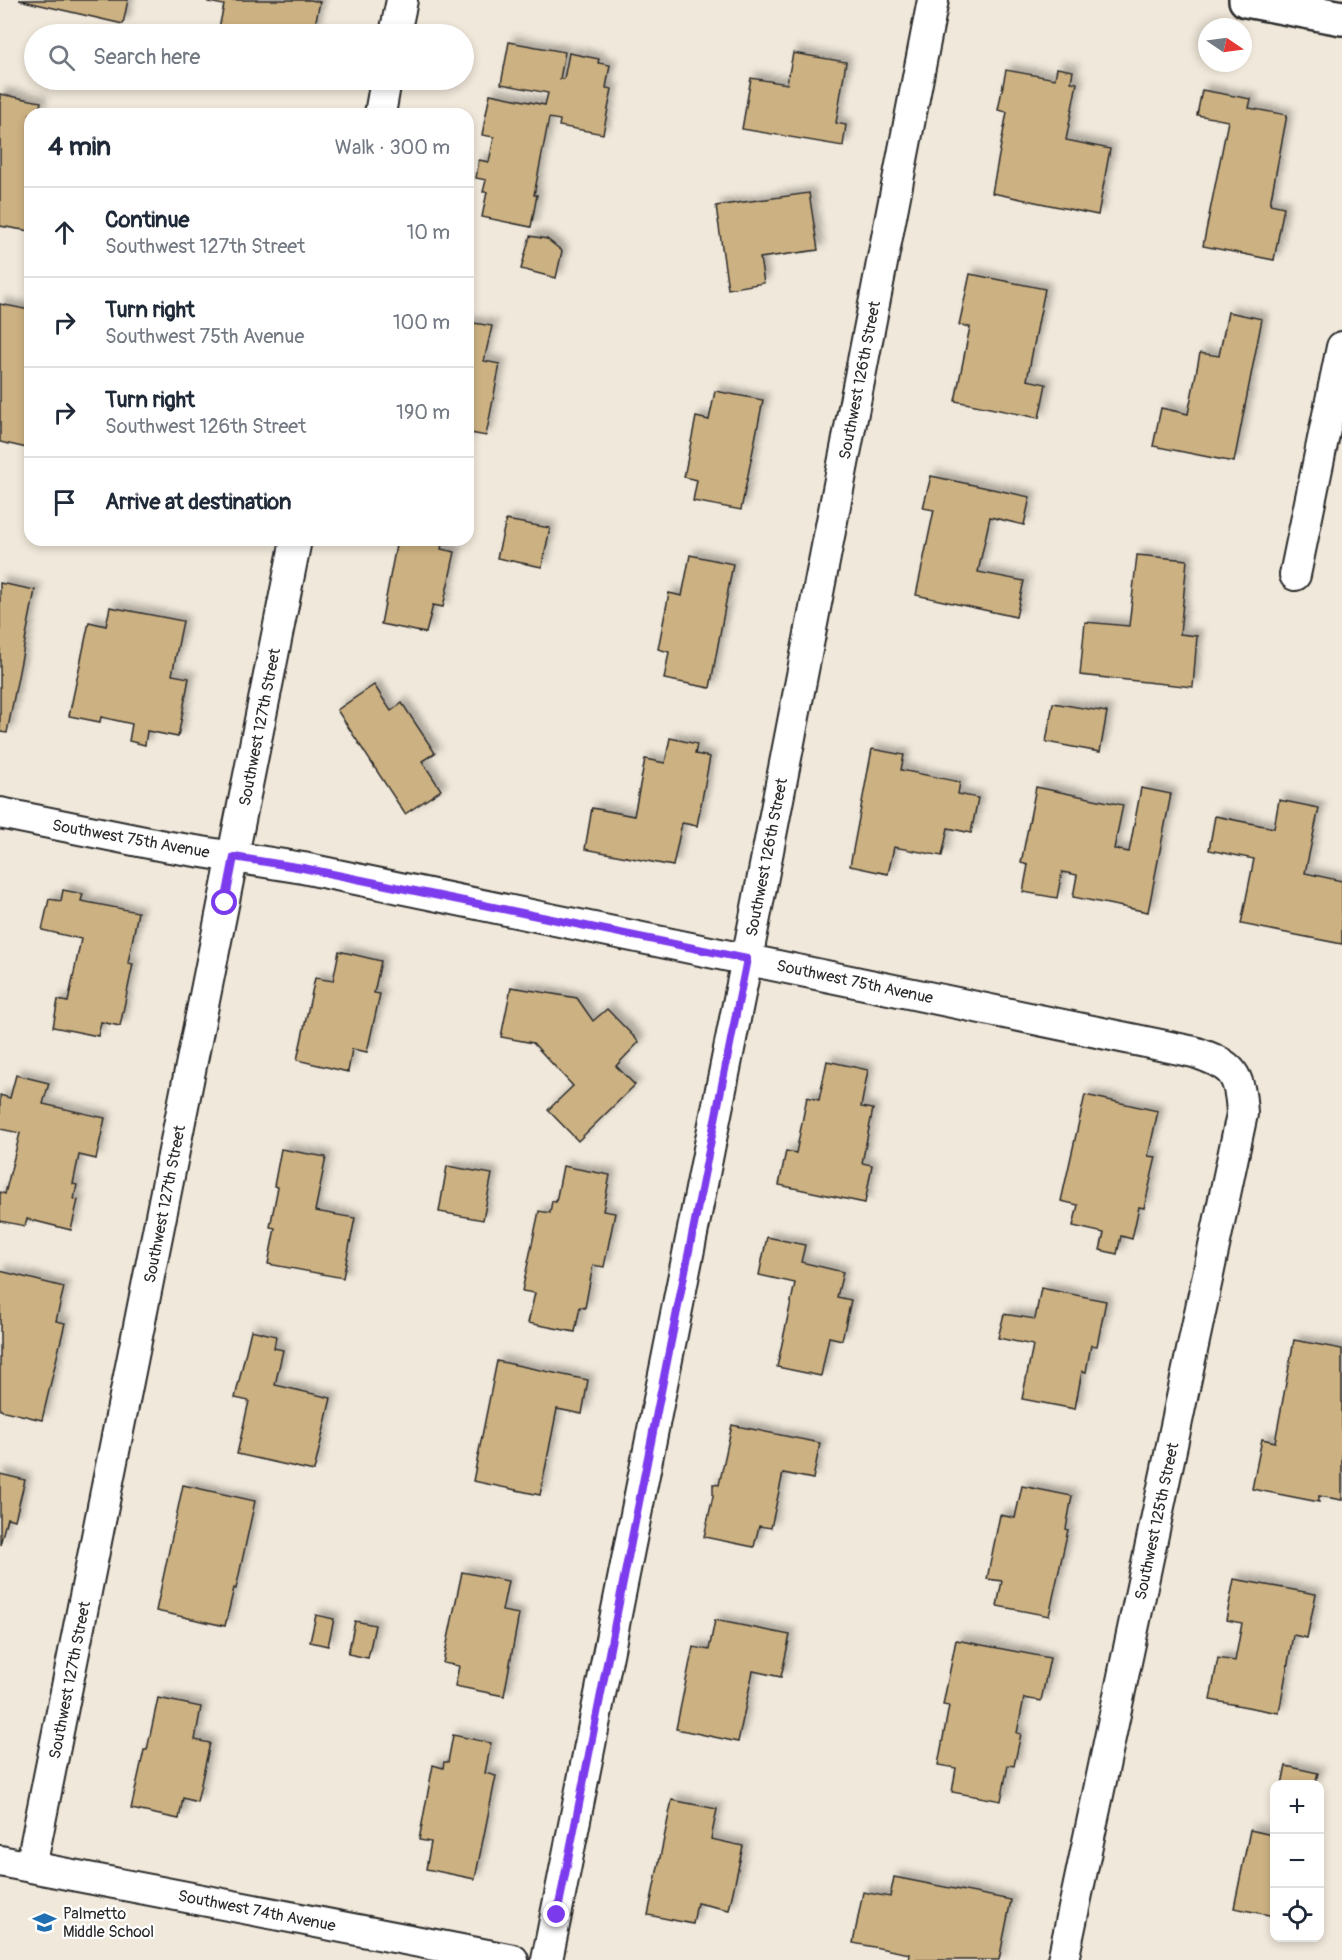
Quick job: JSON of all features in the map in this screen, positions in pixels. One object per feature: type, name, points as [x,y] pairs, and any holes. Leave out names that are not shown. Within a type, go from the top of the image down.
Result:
[{"type":"street","points":[[397,24],[402,0]]},
{"type":"street","name":"Southwest 126th Street","points":[[547,1960],[747,959],[933,0]]},
{"type":"street","points":[[1246,0],[1342,18]]},
{"type":"street","points":[[381,108],[384,90]]},
{"type":"street","points":[[1295,575],[1342,346]]},
{"type":"street","name":"Southwest 127th Street","points":[[31,1867],[295,546]]},
{"type":"street","name":"Southwest 75th Avenue","points":[[0,813],[164,846],[303,868],[1194,1052],[1215,1059],[1228,1068],[1239,1083]]},
{"type":"street","name":"Southwest 125th Street","points":[[1063,1960],[1242,1114],[1239,1083]]},
{"type":"street","name":"Southwest 74th Avenue","points":[[0,1861],[513,1960]]},
{"type":"building","points":[[19,0],[128,0],[123,24]]},
{"type":"building","points":[[209,0],[311,0],[320,2],[315,24],[220,24],[224,5],[208,2]]},
{"type":"building","points":[[509,42],[565,52],[560,79],[564,79],[569,53],[599,59],[598,63],[610,65],[606,88],[612,89],[603,134],[559,126],[560,120],[549,118],[534,195],[537,195],[531,227],[482,217],[487,192],[483,192],[486,180],[476,178],[479,160],[489,162],[494,137],[482,135],[490,94],[545,105],[548,93],[501,84]]},
{"type":"building","points":[[793,53],[846,62],[836,123],[846,125],[843,146],[742,129],[751,78],[787,84]]},
{"type":"building","points":[[1057,68],[1073,71],[1071,82],[1077,83],[1066,140],[1110,149],[1098,215],[992,193],[1007,112],[998,110],[1006,70],[1055,79]]},
{"type":"building","points":[[1202,90],[1251,99],[1249,108],[1287,115],[1270,204],[1284,207],[1274,260],[1203,246],[1228,121],[1197,115]]},
{"type":"building","points":[[0,94],[41,102],[40,108],[24,108],[24,230],[0,226]]},
{"type":"building","points":[[809,193],[818,250],[760,258],[764,283],[728,289],[716,206]]},
{"type":"building","points":[[530,236],[547,239],[562,251],[556,278],[521,269]]},
{"type":"building","points":[[970,274],[1045,289],[1027,380],[1046,384],[1039,418],[955,401],[970,327],[959,325]]},
{"type":"building","points":[[0,304],[24,309],[24,447],[0,442]]},
{"type":"building","points":[[1228,312],[1262,319],[1234,462],[1153,446],[1161,408],[1188,414],[1200,353],[1219,356]]},
{"type":"building","points":[[474,323],[492,326],[484,361],[500,364],[486,436],[474,434]]},
{"type":"building","points":[[715,391],[763,400],[741,510],[693,501],[697,480],[684,477],[696,417],[709,420]]},
{"type":"building","points":[[931,476],[1030,497],[1024,525],[990,517],[978,572],[1024,581],[1016,617],[916,595],[934,510],[923,508]]},
{"type":"building","points":[[506,520],[550,528],[542,567],[497,558]]},
{"type":"building","points":[[396,546],[442,546],[441,549],[455,552],[443,607],[433,605],[426,633],[381,624]]},
{"type":"building","points":[[690,555],[733,564],[710,688],[664,679],[669,652],[658,649],[669,593],[682,596]]},
{"type":"building","points":[[1137,555],[1187,560],[1180,634],[1197,636],[1193,687],[1080,675],[1085,622],[1129,626]]},
{"type":"building","points":[[0,583],[35,590],[7,733],[0,732]]},
{"type":"building","points":[[110,607],[183,621],[172,675],[189,678],[178,737],[147,731],[145,745],[129,741],[132,724],[101,717],[100,722],[69,716],[89,622],[106,626]]},
{"type":"building","points":[[374,685],[391,711],[402,703],[435,753],[422,761],[441,790],[405,814],[337,710]]},
{"type":"building","points":[[1053,703],[1107,712],[1100,752],[1046,742]]},
{"type":"building","points":[[670,738],[697,744],[695,754],[710,757],[697,826],[682,823],[673,866],[585,849],[592,808],[634,816],[645,759],[665,763]]},
{"type":"building","points":[[872,749],[904,755],[901,770],[960,782],[958,794],[978,798],[971,833],[948,828],[942,856],[894,847],[888,874],[850,866]]},
{"type":"building","points":[[1036,787],[1123,805],[1114,849],[1129,852],[1141,788],[1171,794],[1148,912],[1073,897],[1077,875],[1062,872],[1057,898],[1023,892],[1028,865],[1021,863]]},
{"type":"building","points":[[1279,800],[1319,808],[1305,873],[1342,881],[1342,944],[1241,924],[1254,859],[1209,850],[1215,816],[1274,828]]},
{"type":"building","points":[[63,890],[83,894],[81,901],[138,912],[128,963],[133,964],[120,1026],[101,1022],[98,1036],[53,1027],[58,1000],[68,1002],[81,939],[42,930],[49,899],[61,901]]},
{"type":"building","points":[[339,951],[381,961],[374,993],[380,994],[367,1052],[352,1049],[348,1072],[297,1060],[315,978],[333,981]]},
{"type":"building","points":[[511,987],[577,998],[593,1021],[607,1009],[639,1042],[616,1066],[635,1085],[578,1141],[548,1110],[573,1086],[533,1043],[501,1037]]},
{"type":"building","points":[[827,1061],[868,1070],[861,1107],[873,1109],[862,1163],[872,1165],[865,1203],[779,1185],[786,1151],[796,1153],[807,1097],[819,1100]]},
{"type":"building","points":[[16,1075],[49,1083],[43,1104],[105,1118],[96,1159],[79,1155],[73,1184],[77,1185],[74,1199],[78,1200],[71,1230],[27,1219],[25,1226],[0,1221],[0,1192],[5,1194],[20,1133],[0,1129],[0,1095],[10,1098]]},
{"type":"building","points":[[1085,1095],[1158,1111],[1148,1156],[1156,1157],[1144,1208],[1139,1207],[1132,1239],[1121,1236],[1117,1254],[1100,1250],[1104,1233],[1073,1226],[1078,1205],[1061,1201]]},
{"type":"building","points":[[281,1149],[326,1157],[315,1211],[355,1218],[343,1278],[268,1264],[275,1228],[270,1227],[278,1187],[274,1186]]},
{"type":"building","points":[[447,1166],[492,1174],[483,1220],[439,1212]]},
{"type":"building","points":[[563,1166],[610,1175],[603,1211],[615,1213],[604,1267],[593,1265],[585,1308],[580,1307],[575,1332],[528,1323],[535,1293],[522,1291],[539,1211],[550,1213],[552,1201],[556,1202]]},
{"type":"building","points":[[767,1237],[805,1245],[801,1262],[843,1272],[837,1297],[851,1300],[842,1340],[829,1337],[821,1376],[777,1367],[795,1283],[759,1275]]},
{"type":"building","points":[[0,1271],[64,1287],[56,1321],[65,1323],[42,1420],[0,1410]]},
{"type":"building","points":[[1041,1288],[1106,1301],[1097,1346],[1091,1345],[1086,1372],[1082,1371],[1075,1409],[1022,1399],[1033,1345],[998,1338],[1004,1314],[1035,1319]]},
{"type":"building","points":[[251,1330],[276,1336],[274,1348],[283,1350],[275,1385],[331,1398],[314,1471],[237,1454],[249,1401],[235,1398]]},
{"type":"building","points":[[1294,1340],[1342,1349],[1342,1500],[1319,1496],[1319,1502],[1252,1489],[1262,1439],[1275,1442]]},
{"type":"building","points":[[497,1361],[588,1380],[582,1414],[557,1409],[540,1495],[473,1481]]},
{"type":"building","points":[[732,1425],[820,1443],[813,1479],[783,1473],[771,1528],[759,1526],[754,1547],[704,1537],[713,1496],[713,1484],[719,1485]]},
{"type":"building","points":[[0,1474],[25,1480],[15,1520],[7,1518],[0,1545]]},
{"type":"building","points":[[183,1485],[255,1501],[236,1589],[234,1588],[225,1626],[156,1611]]},
{"type":"building","points":[[1022,1486],[1072,1496],[1066,1529],[1068,1530],[1049,1616],[997,1606],[1002,1581],[987,1579],[1000,1515],[1015,1518]]},
{"type":"building","points":[[462,1572],[508,1581],[502,1611],[519,1614],[504,1696],[455,1686],[459,1666],[443,1663]]},
{"type":"building","points":[[1234,1579],[1316,1594],[1307,1638],[1293,1635],[1279,1713],[1210,1700],[1218,1658],[1235,1661],[1242,1623],[1226,1620]]},
{"type":"building","points":[[316,1615],[334,1619],[328,1646],[310,1642]]},
{"type":"building","points":[[715,1620],[790,1635],[781,1677],[753,1671],[738,1742],[676,1729],[693,1647],[709,1650]]},
{"type":"building","points":[[355,1621],[375,1625],[368,1658],[348,1654]]},
{"type":"building","points":[[956,1640],[1050,1658],[1041,1701],[1024,1698],[1017,1733],[1021,1734],[1014,1766],[1008,1765],[1001,1801],[952,1792],[956,1768],[938,1765],[949,1706],[943,1705]]},
{"type":"building","points":[[158,1698],[201,1707],[195,1740],[210,1743],[197,1802],[183,1798],[179,1819],[131,1809]]},
{"type":"building","points":[[453,1735],[491,1743],[485,1773],[496,1776],[475,1879],[426,1869],[431,1842],[419,1840],[433,1765],[443,1768],[444,1762],[448,1762]]},
{"type":"building","points":[[1286,1766],[1318,1773],[1316,1780],[1283,1780]]},
{"type":"building","points":[[672,1800],[717,1809],[711,1839],[743,1846],[729,1910],[697,1903],[693,1924],[648,1915]]},
{"type":"building","points":[[1250,1830],[1270,1835],[1270,1915],[1234,1908]]},
{"type":"building","points":[[894,1877],[1011,1900],[999,1960],[909,1960],[910,1954],[853,1943],[863,1892],[890,1897]]},
{"type":"place","name":"Palmetto Middle School","points":[[45,1922]]},
{"type":"route","points":[[225,903],[234,857],[303,868],[747,959],[557,1915]]}]
